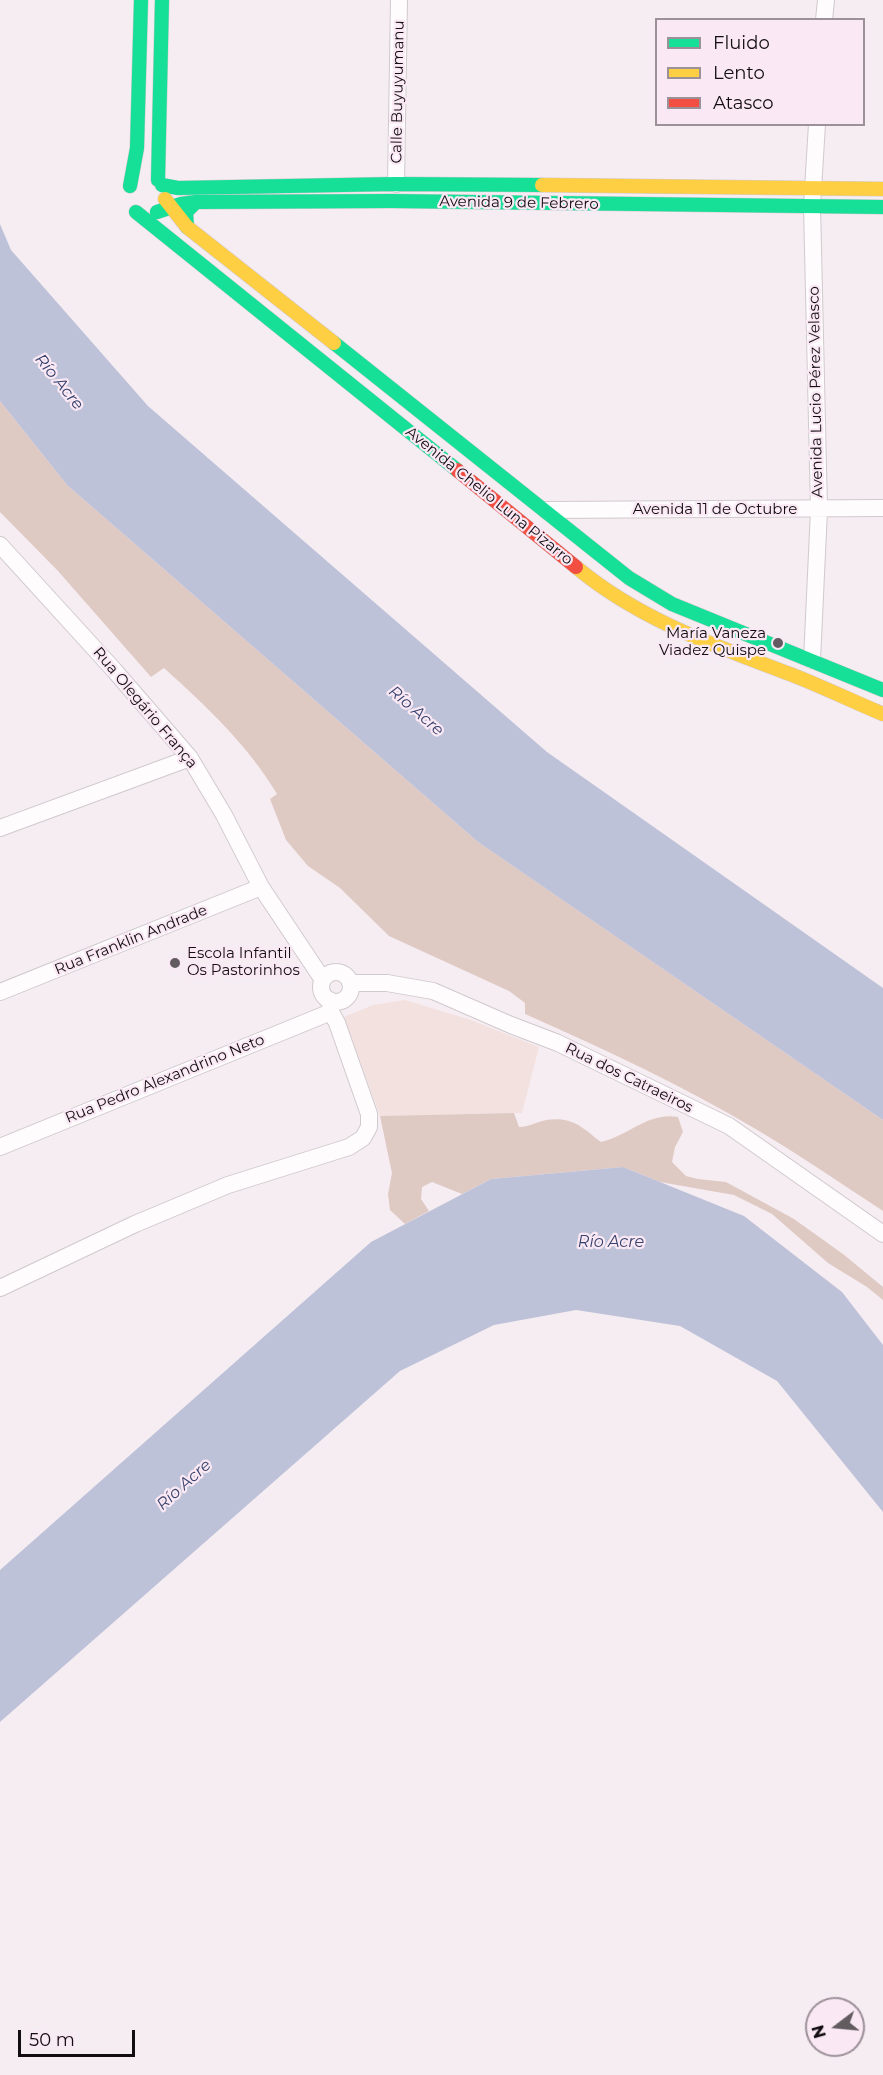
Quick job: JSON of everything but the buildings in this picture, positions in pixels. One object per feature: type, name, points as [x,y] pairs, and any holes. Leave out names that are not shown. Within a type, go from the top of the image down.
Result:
[{"type":"main road","points":[[130,199],[137,148],[141,0]]},
{"type":"main road","points":[[130,199],[147,215],[164,206],[160,182],[162,0]]},
{"type":"main road","points":[[130,199],[139,178],[146,176],[160,182]]},
{"type":"main road","name":"Avenida 9 de Febrero","points":[[160,182],[178,188],[396,184],[883,189]]},
{"type":"main road","name":"Avenida Chelio Luna Pizarro","points":[[130,199],[589,578],[674,629],[727,652],[792,675],[883,714]]},
{"type":"main road","name":"Avenida 9 de Febrero","points":[[164,206],[196,202],[391,201],[883,207]]},
{"type":"main road","points":[[187,227],[184,216],[188,208],[196,202]]},
{"type":"main road","name":"Avenida Chelio Luna Pizarro","points":[[164,206],[187,227],[629,578],[672,604],[883,690]]},
{"type":"street","name":"Calle Buyuyumanu","points":[[396,184],[399,0]]},
{"type":"street","points":[[824,18],[826,0]]},
{"type":"street","name":"Avenida Lucio Pérez Velasco","points":[[812,660],[819,510],[812,206],[817,126]]},
{"type":"street","name":"Avenida 11 de Octubre","points":[[546,510],[883,508]]},
{"type":"street","name":"Rua Olegário França","points":[[0,545],[114,670],[190,758],[224,815],[261,887],[323,980]]},
{"type":"street","points":[[0,828],[190,758]]},
{"type":"street","name":"Rua Franklin Andrade","points":[[0,992],[261,887]]},
{"type":"street","points":[[0,1288],[135,1224],[208,1193],[275,1169],[350,1147],[363,1138],[369,1127],[369,1114],[337,1023],[321,989],[323,980],[330,973],[335,972],[344,975],[350,983],[350,993],[344,1000],[330,1006]]},
{"type":"street","name":"Rua dos Catraeiros","points":[[350,983],[387,983],[433,991],[558,1043],[729,1126],[883,1234]]},
{"type":"street","name":"Rua Pedro Alexandrino Neto","points":[[0,1147],[330,1006]]},
{"type":"shaded area","points":[[0,401],[67,485],[478,842],[883,1120],[883,1211],[731,1114],[673,1083],[525,1014],[525,1003],[509,991],[389,936],[340,888],[308,866],[286,840],[270,799],[277,794],[239,742],[164,668],[151,677],[58,571],[0,512]]},
{"type":"shaded area","points":[[405,1000],[471,1020],[539,1047],[522,1113],[380,1116],[344,1017],[373,1005]]},
{"type":"shaded area","points":[[514,1113],[519,1127],[546,1120],[570,1121],[601,1142],[647,1121],[667,1116],[678,1117],[683,1132],[675,1147],[672,1162],[686,1176],[726,1182],[794,1219],[843,1254],[883,1287],[883,1300],[867,1287],[828,1263],[772,1214],[734,1195],[660,1182],[623,1167],[491,1179],[462,1194],[432,1182],[422,1187],[421,1199],[429,1211],[405,1224],[390,1210],[388,1194],[392,1173],[380,1116]]},
{"type":"water","name":"Río Acre","points":[[0,224],[11,250],[148,406],[547,752],[883,988],[883,1120],[478,842],[67,485],[0,401]]},
{"type":"water","name":"Río Acre","points":[[623,1167],[744,1216],[842,1292],[883,1345],[883,1512],[777,1381],[680,1326],[576,1310],[494,1325],[400,1371],[0,1722],[0,1570],[371,1242],[491,1179]]},
{"type":"traffic: fast","points":[[130,186],[137,148],[141,0]]},
{"type":"traffic: fast","points":[[158,180],[162,0]]},
{"type":"traffic: fast","points":[[162,185],[178,188],[396,184],[542,185]]},
{"type":"traffic: fast","points":[[157,212],[196,202],[391,201],[883,207]]},
{"type":"traffic: fast","points":[[187,227],[186,212],[196,202]]},
{"type":"traffic: fast","points":[[136,212],[457,470]]},
{"type":"traffic: fast","points":[[334,343],[629,578],[672,604],[883,690]]},
{"type":"traffic: slow","points":[[542,185],[883,189]]},
{"type":"traffic: slow","points":[[165,199],[187,227],[334,343]]},
{"type":"traffic: slow","points":[[576,567],[625,602],[678,630],[883,714]]},
{"type":"traffic: jam","points":[[457,470],[576,567]]},
{"type":"place","name":"María Vaneza Viadez Quispe","points":[[778,643]]},
{"type":"place","name":"Escola Infantil Os Pastorinhos","points":[[175,963]]}]
